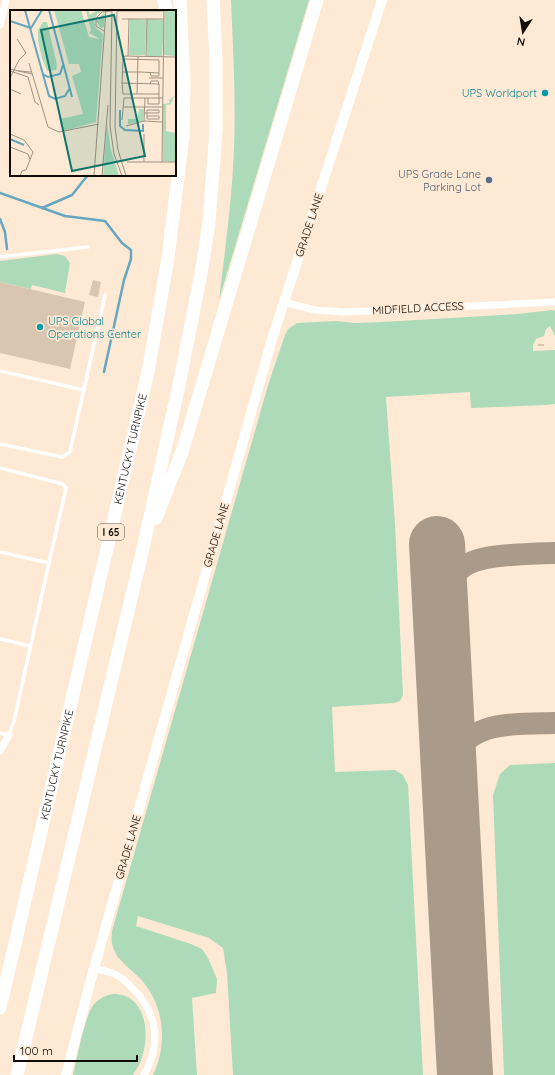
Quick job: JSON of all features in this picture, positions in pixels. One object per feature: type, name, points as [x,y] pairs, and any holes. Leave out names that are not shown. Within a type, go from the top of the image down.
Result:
[{"type":"highway","points":[[164,0],[166,10]]},
{"type":"highway","name":"KENTUCKY TURNPIKE","points":[[0,1008],[148,372],[168,258],[180,162],[183,108],[183,49],[180,0]]},
{"type":"highway","points":[[17,1075],[141,557],[187,348],[202,268],[209,222],[216,130],[216,60],[213,0]]},
{"type":"highway","points":[[141,557],[182,452],[317,0]]},
{"type":"highway","points":[[176,38],[183,49]]},
{"type":"main road","name":"GRADE LANE","points":[[66,1075],[94,968],[224,505],[283,302],[382,0]]},
{"type":"street","points":[[0,25],[6,0]]},
{"type":"street","name":"MIDFIELD ACCESS","points":[[283,302],[315,310],[345,312],[555,302]]},
{"type":"street","points":[[0,751],[9,735]]},
{"type":"street","points":[[94,968],[113,974],[127,982],[142,998],[150,1011],[154,1030],[154,1044],[149,1064],[144,1075]]},
{"type":"lane","points":[[0,257],[88,247]]},
{"type":"lane","points":[[0,444],[62,457],[66,456],[72,447],[105,295]]},
{"type":"lane","points":[[0,371],[84,390]]},
{"type":"lane","points":[[0,468],[63,484],[66,488],[9,735],[0,733]]},
{"type":"lane","points":[[0,552],[49,563]]},
{"type":"lane","points":[[0,639],[30,646]]},
{"type":"green space","points":[[231,0],[309,0],[219,300],[230,206],[235,130]]},
{"type":"green space","points":[[57,254],[65,256],[70,263],[65,293],[32,285],[31,289],[0,282],[0,261]]},
{"type":"green space","points":[[555,311],[555,336],[550,326],[546,329],[544,336],[536,339],[533,345],[533,351],[555,350],[555,404],[471,408],[470,392],[386,397],[395,524],[403,695],[400,701],[394,703],[332,707],[335,772],[395,770],[403,775],[408,785],[423,1075],[233,1075],[227,973],[223,948],[209,938],[138,916],[136,926],[202,949],[208,958],[217,979],[216,993],[192,998],[197,1075],[153,1075],[162,1040],[160,1016],[151,993],[144,983],[121,961],[113,948],[112,931],[269,382],[288,329],[297,323],[336,321],[354,323],[382,322],[517,314]]},
{"type":"green space","points":[[555,763],[555,1075],[504,1075],[493,795],[500,774],[510,765]]},
{"type":"green space","points":[[113,994],[125,996],[134,1002],[140,1010],[144,1020],[146,1032],[145,1043],[143,1055],[139,1065],[133,1075],[73,1075],[87,1017],[94,1004],[105,996]]},
{"type":"building","name":"UPS Worldport","points":[[544,90],[547,91],[546,96],[543,96]]},
{"type":"building","points":[[93,280],[101,282],[98,297],[89,295]]},
{"type":"building","name":"UPS Global Operations Center","points":[[0,282],[85,302],[70,369],[0,353]]},
{"type":"building","points":[[538,344],[544,344],[544,346],[538,346]]},
{"type":"waterway","points":[[42,208],[72,195],[87,176]]},
{"type":"waterway","points":[[0,193],[65,216],[105,221],[122,243],[131,250],[131,259],[124,280],[104,372]]},
{"type":"waterway","points":[[0,219],[5,232],[7,249]]},
{"type":"taxiway","points":[[440,612],[449,584],[462,567],[472,562],[496,556],[555,553]]},
{"type":"taxiway","points":[[449,788],[455,757],[462,745],[472,736],[498,726],[528,723],[555,723]]},
{"type":"runway","points":[[437,544],[465,1075]]},
{"type":"place","name":"UPS Worldport","points":[[545,93]]},
{"type":"place","name":"UPS Grade Lane Parking Lot","points":[[489,180]]},
{"type":"place","name":"UPS Global Operations Center","points":[[40,327]]}]
